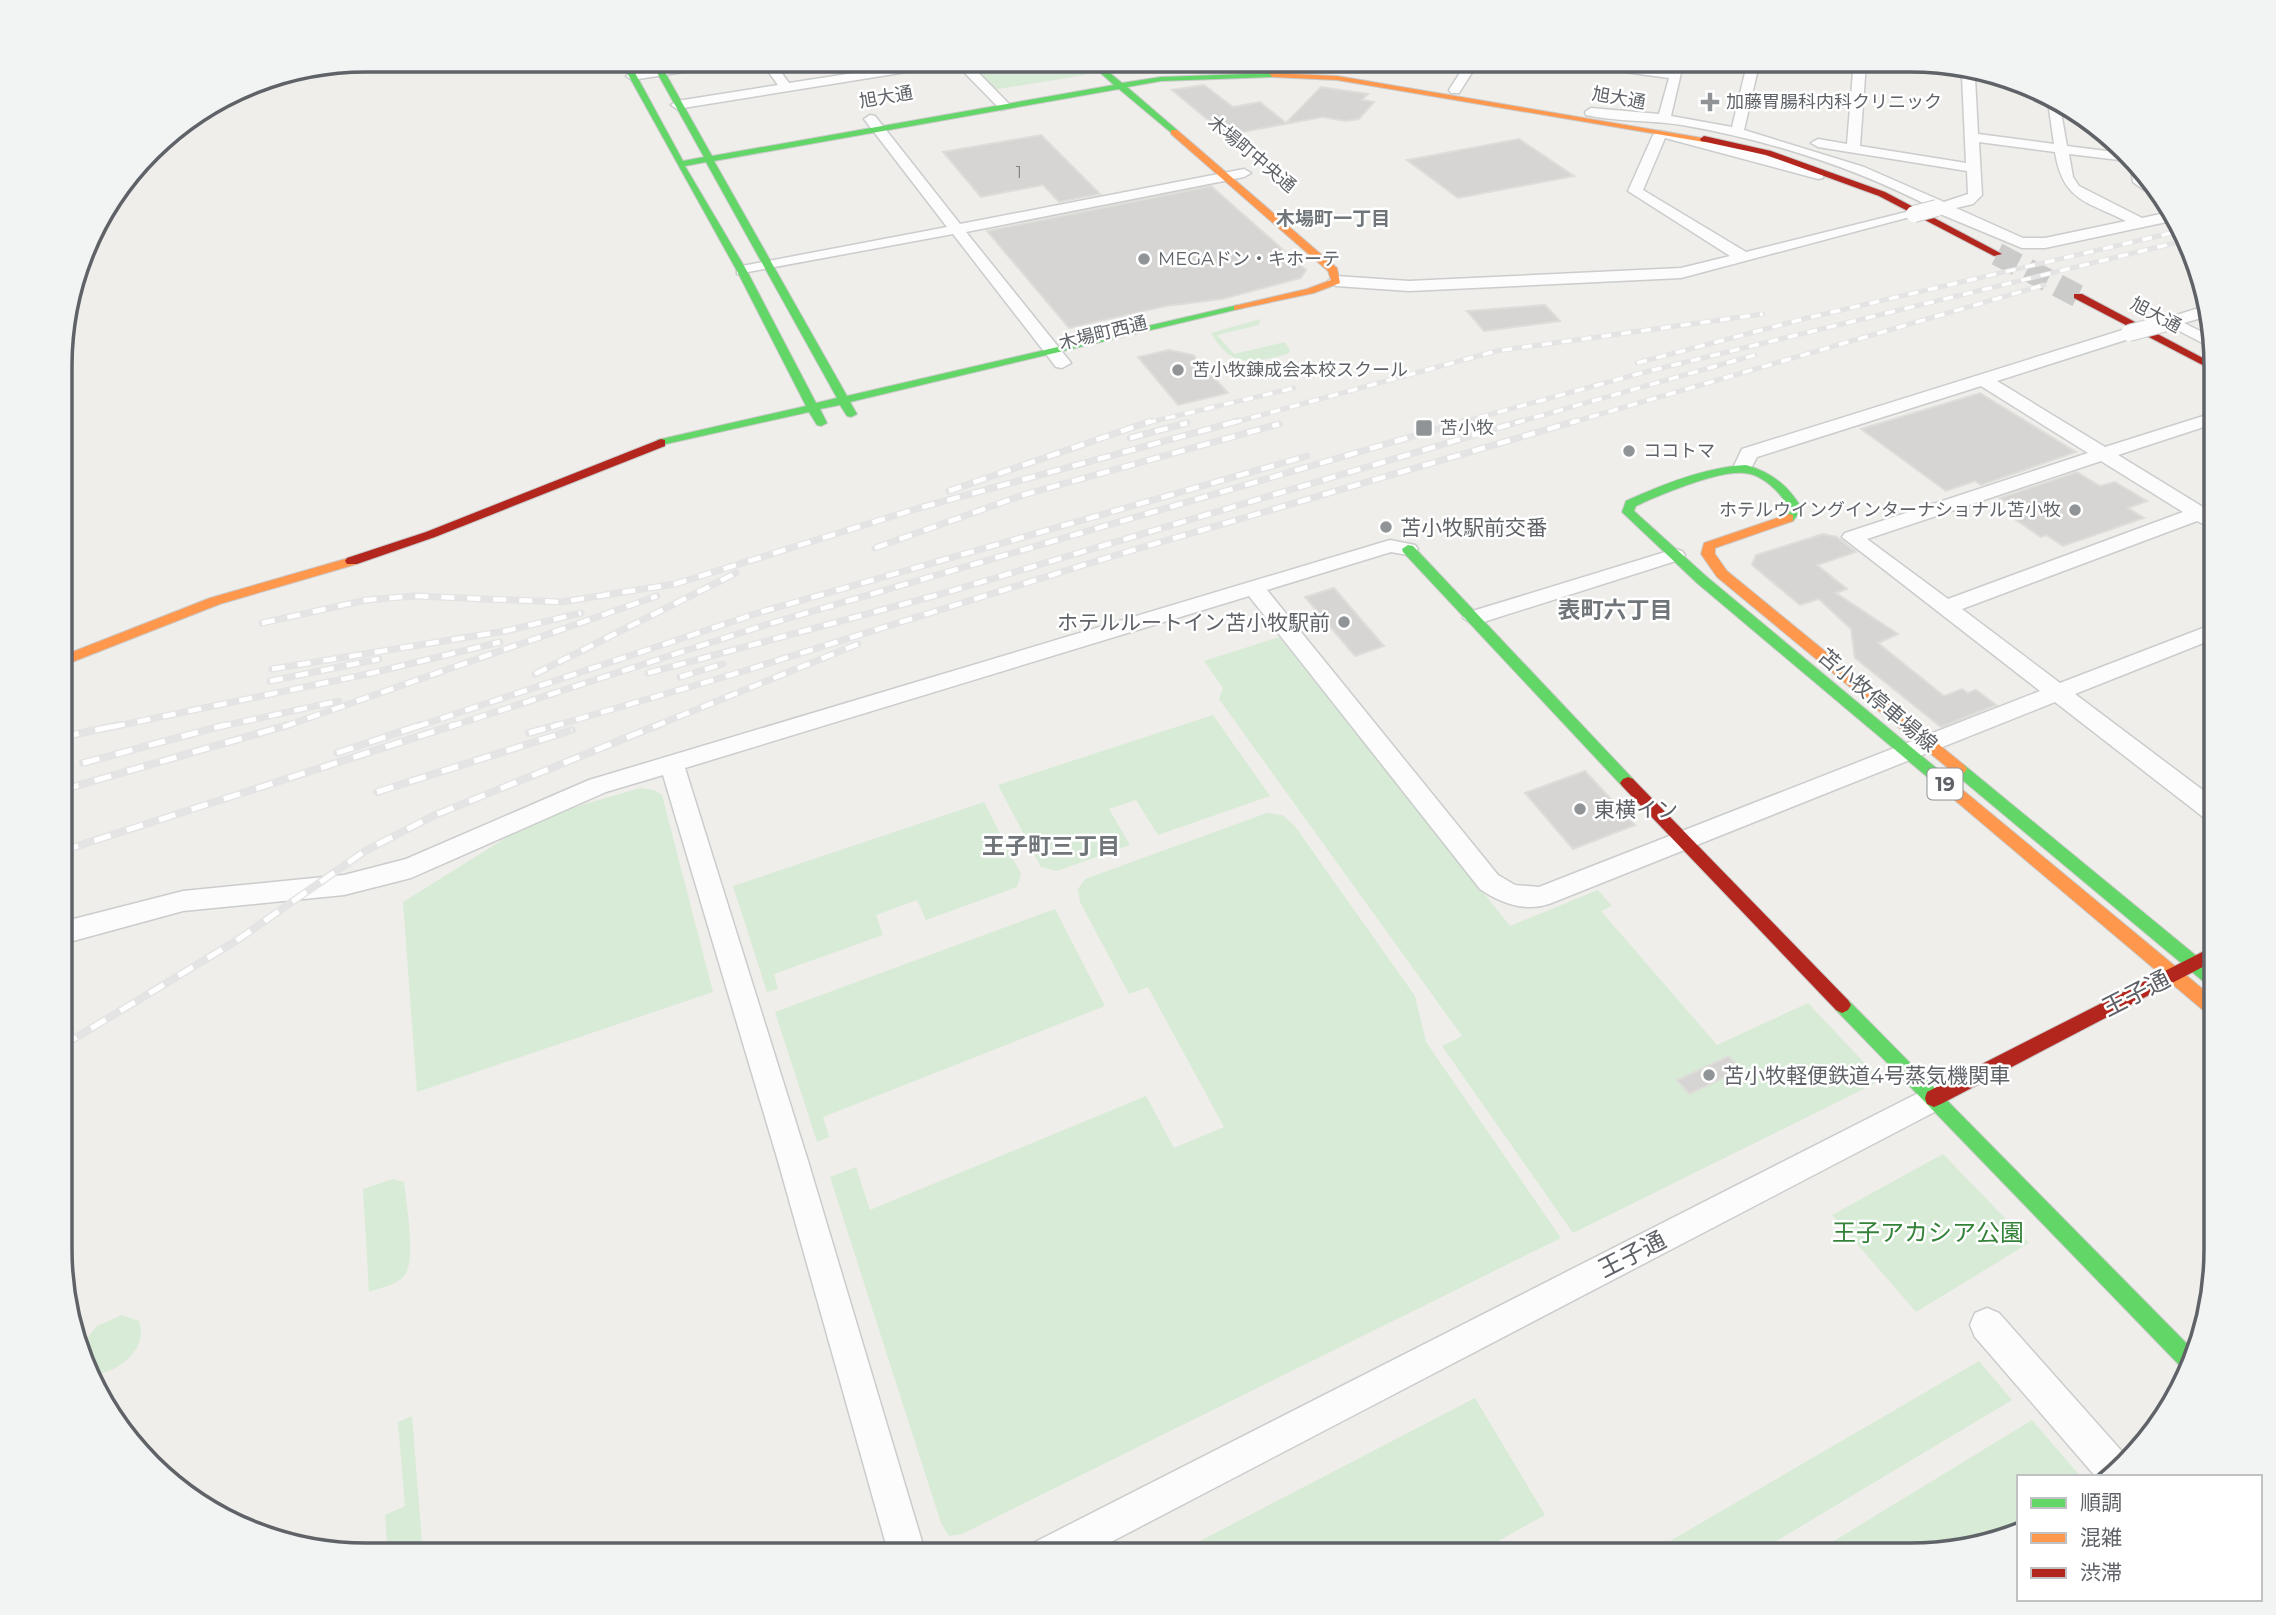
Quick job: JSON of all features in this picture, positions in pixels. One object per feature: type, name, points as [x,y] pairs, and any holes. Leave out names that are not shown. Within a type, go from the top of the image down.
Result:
[{"type":"street","points":[[630,72],[742,271],[821,423]]},
{"type":"street","points":[[632,75],[640,72]]},
{"type":"street","points":[[660,72],[847,406]]},
{"type":"street","points":[[775,72],[786,88]]},
{"type":"street","points":[[677,105],[885,72]]},
{"type":"street","points":[[971,72],[1001,102]]},
{"type":"street","name":"木場町中央通","points":[[1110,72],[1244,173],[1307,226]]},
{"type":"street","name":"木場町中央通","points":[[1117,72],[1225,177],[1333,270],[1336,281]]},
{"type":"street","name":"旭大通","points":[[677,158],[1166,72]]},
{"type":"street","name":"旭大通","points":[[1349,72],[1727,143],[1822,170],[1882,194],[2005,253]]},
{"type":"street","points":[[1455,90],[1463,72]]},
{"type":"street","points":[[1654,72],[1676,75]]},
{"type":"street","points":[[1664,118],[1677,72]]},
{"type":"street","points":[[1737,132],[1751,72]]},
{"type":"street","points":[[1853,149],[1859,72]]},
{"type":"street","name":"旭大通","points":[[1123,80],[1211,74],[1286,74],[1337,78],[1589,116]]},
{"type":"street","points":[[1336,281],[1409,286],[1681,273],[1968,201],[1975,195],[1968,77]]},
{"type":"street","points":[[2054,110],[2066,177],[2074,189],[2142,224]]},
{"type":"street","points":[[1589,116],[1664,118],[1737,132],[1795,148],[1941,207],[2012,240],[2035,244],[2164,218]]},
{"type":"street","points":[[1589,116],[1660,135],[1720,147],[1813,173],[1911,215]]},
{"type":"street","points":[[874,124],[1058,357]]},
{"type":"street","points":[[1660,135],[1635,191],[1742,257]]},
{"type":"street","points":[[1971,137],[2117,157]]},
{"type":"street","points":[[1795,148],[1812,142],[1973,168]]},
{"type":"street","points":[[742,271],[1244,173]]},
{"type":"street","points":[[1355,265],[1362,276],[1360,283]]},
{"type":"street","name":"木場町西通","points":[[1058,357],[1318,289],[1336,281]]},
{"type":"street","name":"木場町西通","points":[[528,496],[608,461],[666,441],[811,406],[847,406],[1340,295],[1360,283]]},
{"type":"street","name":"旭大通","points":[[2204,351],[2081,292],[2204,362]]},
{"type":"street","points":[[1742,468],[1749,453],[2200,313]]},
{"type":"street","points":[[2170,322],[2203,339]]},
{"type":"street","points":[[1982,379],[2204,517]]},
{"type":"street","name":"木場町西通","points":[[528,496],[661,460],[821,423],[847,406]]},
{"type":"street","points":[[2204,421],[1852,537],[2204,804]]},
{"type":"street","name":"苫小牧停車場線","points":[[2204,972],[1917,748],[1675,555],[1628,512],[1630,504],[1645,496],[1712,474],[1742,468],[1754,470],[1793,499],[1796,509],[1791,517],[1709,546],[1708,554],[1722,574],[1917,748],[2172,974],[2204,1001]]},
{"type":"street","points":[[72,657],[215,601],[405,546],[528,496]]},
{"type":"street","points":[[1945,608],[2204,520]]},
{"type":"street","points":[[72,930],[183,901],[344,884],[411,868],[598,786],[1390,546],[1408,549],[1682,841],[2184,1357]]},
{"type":"street","points":[[1474,618],[1675,555]]},
{"type":"street","points":[[1255,589],[1489,882],[1503,893],[1520,898],[1540,897],[2204,635]]},
{"type":"street","points":[[671,763],[793,1161],[904,1543]]},
{"type":"street","name":"王子通","points":[[1071,1543],[2204,958]]},
{"type":"street","points":[[1987,1325],[2109,1465]]},
{"type":"green space","points":[[974,72],[1088,72],[1085,75],[992,90]]},
{"type":"green space","points":[[1260,319],[1259,325],[1217,335],[1234,354],[1285,342],[1290,351],[1287,354],[1253,361],[1235,358],[1219,345],[1211,333]]},
{"type":"green space","points":[[1279,637],[1510,926],[1598,890],[1612,906],[1601,911],[1717,1045],[1808,1003],[1873,1072],[1874,1084],[1573,1233],[1442,1046],[1462,1036],[1219,699],[1223,688],[1204,661]]},
{"type":"green space","points":[[1213,715],[1270,796],[1158,835],[1136,800],[1109,809],[1130,845],[1057,871],[1041,867],[998,785]]},
{"type":"green space","points":[[640,788],[654,790],[662,795],[713,992],[417,1092],[403,902],[515,832],[561,811]]},
{"type":"green space","points":[[984,802],[1021,874],[1017,887],[926,920],[917,900],[876,915],[883,935],[774,974],[778,989],[767,992],[733,886]]},
{"type":"green space","points":[[1267,813],[1282,815],[1294,825],[1415,996],[1426,1042],[1561,1238],[962,1534],[949,1536],[941,1523],[830,1177],[856,1167],[870,1210],[1146,1096],[1174,1148],[1224,1127],[1148,987],[1129,994],[1080,902],[1078,889],[1085,879]]},
{"type":"green space","points":[[1055,909],[1105,1006],[823,1117],[829,1137],[817,1142],[775,1012]]},
{"type":"green space","name":"王子アカシア公園","points":[[1943,1154],[2029,1243],[1916,1312],[1832,1215]]},
{"type":"green space","points":[[393,1179],[404,1182],[410,1245],[408,1269],[397,1282],[369,1292],[363,1189]]},
{"type":"green space","points":[[122,1315],[139,1321],[141,1331],[135,1350],[128,1358],[111,1370],[99,1373],[86,1339],[97,1326]]},
{"type":"green space","points":[[1979,1361],[2012,1400],[1773,1543],[1667,1543]]},
{"type":"green space","points":[[1475,1398],[1545,1515],[1495,1543],[1196,1543]]},
{"type":"green space","points":[[412,1416],[422,1543],[387,1543],[385,1515],[405,1506],[398,1422]]},
{"type":"green space","points":[[2032,1420],[2079,1475],[2017,1475],[2017,1523],[2005,1528],[1967,1538],[1929,1543],[1831,1543]]},
{"type":"building","points":[[1204,85],[1233,107],[1260,102],[1286,123],[1321,87],[1368,94],[1362,100],[1374,102],[1359,119],[1345,121],[1323,117],[1226,135],[1172,90]]},
{"type":"building","points":[[1041,135],[1100,194],[1059,202],[1043,185],[981,197],[943,152]]},
{"type":"building","points":[[1519,139],[1574,176],[1458,198],[1407,160]]},
{"type":"building","points":[[1211,186],[1306,270],[1301,278],[1222,299],[1166,306],[1069,328],[987,231]]},
{"type":"building","points":[[1545,305],[1560,321],[1484,331],[1467,311]]},
{"type":"building","name":"苫小牧錬成会本校スクール","points":[[1169,350],[1193,355],[1228,393],[1178,405],[1138,357]]},
{"type":"building","points":[[1980,393],[2076,452],[1981,485],[1975,481],[1946,491],[1861,429]]},
{"type":"building","name":"ホテルウイングインターナショナル苫小牧","points":[[2077,472],[2100,486],[2115,482],[2147,501],[2128,508],[2144,518],[2063,546],[2046,535],[2041,537],[2010,516],[2021,512],[2000,498]]},
{"type":"building","points":[[1823,534],[1837,537],[1856,552],[1817,565],[1847,589],[1836,593],[1898,634],[1878,643],[1944,696],[1962,689],[1968,693],[1976,690],[1996,705],[1941,727],[1855,658],[1851,629],[1819,599],[1800,605],[1752,565],[1756,555]]},
{"type":"building","name":"ホテルルートイン苫小牧駅前","points":[[1334,588],[1384,646],[1355,656],[1305,597]]},
{"type":"building","name":"東横イン","points":[[1585,771],[1635,825],[1573,849],[1525,793]]},
{"type":"building","name":"苫小牧軽便鉄道4号蒸気機関車","points":[[1729,1056],[1741,1070],[1689,1094],[1677,1080]]},
{"type":"tunnel","points":[[1997,254],[2078,296]]},
{"type":"railway","points":[[1637,363],[1803,319],[2171,233]]},
{"type":"railway","points":[[1459,423],[1645,372],[2177,242]]},
{"type":"railway","points":[[1570,423],[2044,285]]},
{"type":"railway","points":[[1232,423],[1496,351],[1763,314]]},
{"type":"railway","points":[[1515,423],[1755,355]]},
{"type":"railway","points":[[1146,423],[1294,388]]},
{"type":"railway","points":[[949,491],[1151,421]]},
{"type":"railway","points":[[262,623],[366,600],[414,596],[561,602],[675,584],[919,508],[1238,421]]},
{"type":"railway","points":[[449,727],[762,626],[1465,421]]},
{"type":"railway","points":[[648,673],[941,594],[1521,421]]},
{"type":"railway","points":[[551,727],[734,674],[1113,556],[1576,421]]},
{"type":"railway","points":[[1130,438],[1187,423]]},
{"type":"railway","points":[[875,548],[1023,495],[1279,424]]},
{"type":"railway","points":[[416,727],[761,612],[1307,456]]},
{"type":"railway","points":[[535,674],[736,573]]},
{"type":"railway","points":[[283,727],[657,596]]},
{"type":"railway","points":[[272,669],[505,631],[581,613]]},
{"type":"railway","points":[[112,727],[372,673],[500,642]]},
{"type":"railway","points":[[653,727],[858,644]]},
{"type":"railway","points":[[270,681],[379,659]]},
{"type":"railway","points":[[680,677],[723,664]]},
{"type":"railway","points":[[218,727],[339,701]]},
{"type":"railway","points":[[72,735],[120,725]]},
{"type":"railway","points":[[83,763],[225,725]]},
{"type":"railway","points":[[72,787],[288,725]]},
{"type":"railway","points":[[337,753],[421,725]]},
{"type":"railway","points":[[72,848],[454,725]]},
{"type":"railway","points":[[529,733],[557,725]]},
{"type":"railway","points":[[72,1040],[236,941],[365,851],[435,815],[658,725]]},
{"type":"railway","points":[[377,792],[572,730]]},
{"type":"traffic: fast","points":[[630,72],[680,164],[1161,79],[1272,75]]},
{"type":"traffic: fast","points":[[661,72],[851,414]]},
{"type":"traffic: fast","points":[[1104,72],[1174,132]]},
{"type":"traffic: fast","points":[[680,164],[742,271],[821,423]]},
{"type":"traffic: fast","points":[[661,443],[1238,308]]},
{"type":"traffic: fast","points":[[1789,518],[1796,509],[1787,495],[1768,478],[1746,469],[1706,476],[1653,494],[1630,504],[1628,512],[1702,580],[1936,776]]},
{"type":"traffic: fast","points":[[1408,549],[1628,783]]},
{"type":"traffic: fast","points":[[1959,769],[2204,972]]},
{"type":"traffic: fast","points":[[1842,1005],[2184,1357]]},
{"type":"traffic: slow","points":[[1272,75],[1337,78],[1704,139]]},
{"type":"traffic: slow","points":[[1174,132],[1333,270],[1336,281],[1310,291],[1238,308]]},
{"type":"traffic: slow","points":[[1789,518],[1709,546],[1708,554],[1722,574],[1959,769]]},
{"type":"traffic: slow","points":[[72,657],[215,601],[352,561]]},
{"type":"traffic: slow","points":[[1936,776],[2204,1001]]},
{"type":"traffic: jam","points":[[1704,139],[1768,153],[1882,194],[1997,254]]},
{"type":"traffic: jam","points":[[2078,296],[2204,363]]},
{"type":"traffic: jam","points":[[352,561],[431,535],[661,443]]},
{"type":"traffic: jam","points":[[1628,783],[1842,1005]]},
{"type":"traffic: jam","points":[[1934,1098],[2204,958]]},
{"type":"place","name":"加藤胃腸科内科クリニック","points":[[1710,102]]},
{"type":"place","name":"MEGAドン・キホーテ","points":[[1144,259]]},
{"type":"place","name":"苫小牧錬成会本校スクール","points":[[1178,370]]},
{"type":"place","name":"苫小牧","points":[[1424,428]]},
{"type":"place","name":"ココトマ","points":[[1629,451]]},
{"type":"place","name":"ホテルウイングインターナショナル苫小牧","points":[[2075,510]]},
{"type":"place","name":"苫小牧駅前交番","points":[[1386,527]]},
{"type":"place","name":"ホテルルートイン苫小牧駅前","points":[[1344,622]]},
{"type":"place","name":"東横イン","points":[[1580,809]]},
{"type":"place","name":"苫小牧軽便鉄道4号蒸気機関車","points":[[1709,1075]]},
{"type":"district","name":"木場町一丁目","points":[[1333,218]]},
{"type":"district","name":"表町六丁目","points":[[1615,610]]},
{"type":"district","name":"王子町三丁目","points":[[1051,846]]}]
